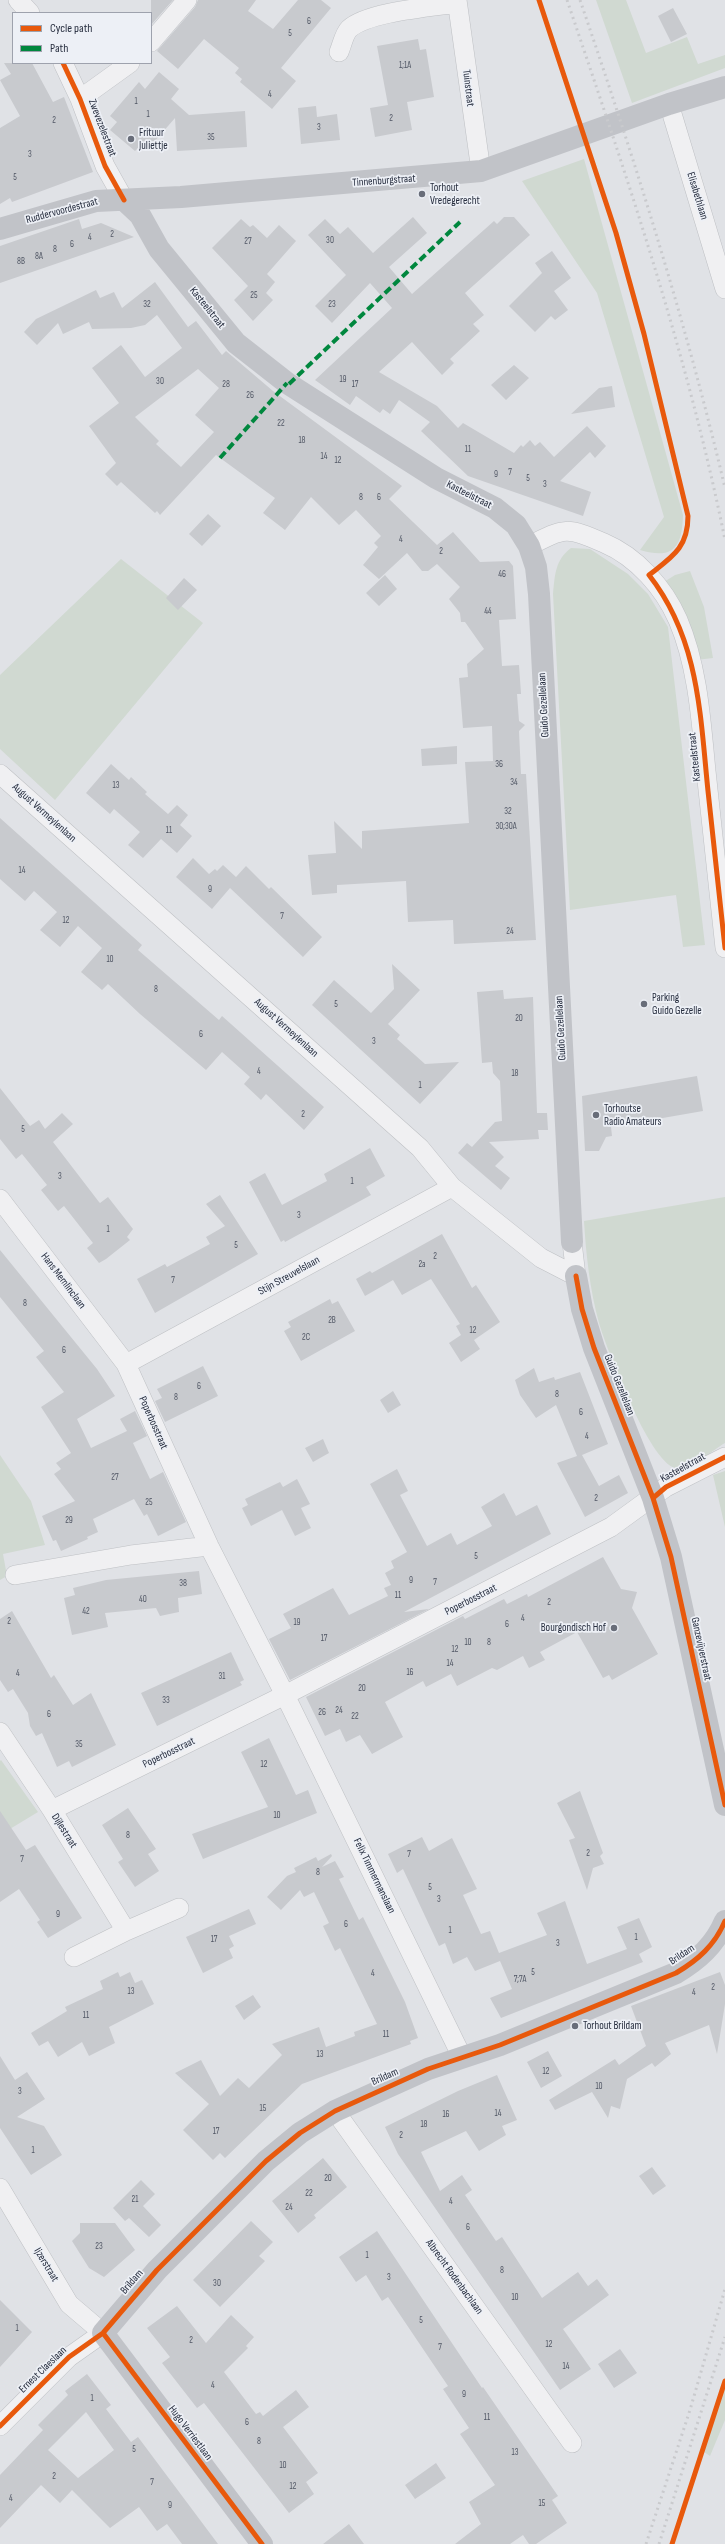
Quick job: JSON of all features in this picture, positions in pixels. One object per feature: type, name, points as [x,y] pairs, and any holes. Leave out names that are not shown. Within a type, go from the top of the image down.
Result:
[{"type":"street","points":[[18,0],[29,12]]},
{"type":"street","points":[[152,41],[187,0]]},
{"type":"street","name":"Tuinstraat","points":[[339,52],[347,30],[357,23],[399,12],[457,2],[481,171]]},
{"type":"street","name":"Zwevezelestraat","points":[[63,64],[80,99],[95,142],[124,200]]},
{"type":"street","points":[[80,99],[129,64]]},
{"type":"street","name":"Tinnenburgstraat","points":[[124,200],[446,176],[481,171],[670,104],[725,87]]},
{"type":"street","name":"Elisabethlaan","points":[[670,104],[725,289]]},
{"type":"street","name":"Ruddervoordestraat","points":[[0,229],[96,200],[124,200]]},
{"type":"street","name":"Kasteelstraat","points":[[124,200],[140,215],[159,249],[236,343],[287,383],[436,478],[495,508],[516,526],[529,546],[560,530],[580,533],[613,547],[649,575],[666,596],[678,620],[698,688],[725,948]]},
{"type":"street","name":"Guido Gezellelaan","points":[[529,546],[536,567],[538,594],[572,1242],[576,1276],[582,1309],[594,1348],[653,1498]]},
{"type":"street","name":"August Vermeylenlaan","points":[[0,774],[420,1148],[452,1187],[541,1258],[576,1276]]},
{"type":"street","name":"Stijn Streuvelslaan","points":[[126,1364],[452,1187]]},
{"type":"street","name":"Hans Memlinclaan","points":[[0,1199],[126,1364]]},
{"type":"street","name":"Poperbosstraat","points":[[126,1364],[209,1546],[286,1695]]},
{"type":"street","name":"Kasteelstraat","points":[[653,1498],[666,1488],[725,1456]]},
{"type":"street","name":"Poperbosstraat","points":[[52,1810],[286,1695],[611,1528],[653,1498]]},
{"type":"street","name":"Ganzevijverstraat","points":[[653,1498],[671,1557],[725,1805]]},
{"type":"street","points":[[15,1575],[131,1555],[209,1546]]},
{"type":"street","name":"Felix Timmermanslaan","points":[[286,1695],[462,2057]]},
{"type":"street","name":"Dijlestraat","points":[[0,1732],[52,1810],[126,1931]]},
{"type":"street","points":[[74,1957],[126,1931],[179,1908]]},
{"type":"street","name":"Brildam","points":[[103,2333],[157,2270],[266,2161],[300,2133],[335,2111],[428,2069],[500,2045],[676,1973],[695,1962],[710,1946],[725,1921]]},
{"type":"street","name":"Albrecht Rodenbachlaan","points":[[335,2111],[572,2443]]},
{"type":"street","name":"Ijzerstraat","points":[[0,2188],[69,2304],[103,2333]]},
{"type":"street","name":"Ernest Claeslaan","points":[[0,2426],[69,2357],[103,2333]]},
{"type":"street","name":"Hugo Verriestlaan","points":[[103,2333],[262,2544]]},
{"type":"shaded area","points":[[596,0],[626,0],[646,53],[687,37],[698,64],[725,55],[725,68],[632,103]]},
{"type":"shaded area","points":[[584,159],[683,515],[681,535],[678,543],[668,552],[652,553],[640,550],[664,517],[597,293],[522,181]]},
{"type":"shaded area","points":[[571,548],[590,549],[628,574],[648,594],[668,627],[705,945],[683,947],[676,895],[570,910],[553,594],[557,568],[562,558]]},
{"type":"shaded area","points":[[121,559],[203,623],[55,800],[0,749],[0,675]]},
{"type":"shaded area","points":[[690,571],[704,607],[713,658],[696,660],[664,582],[675,575]]},
{"type":"shaded area","points":[[725,1197],[725,1443],[694,1464],[687,1467],[675,1468],[665,1461],[653,1446],[630,1403],[611,1356],[599,1323],[593,1298],[587,1260],[584,1221]]},
{"type":"shaded area","points":[[0,1455],[31,1501],[45,1545],[3,1554],[7,1576],[0,1580]]},
{"type":"shaded area","points":[[725,1471],[725,1527],[713,1475]]},
{"type":"shaded area","points":[[1,1760],[38,1812],[0,1835],[0,1761]]},
{"type":"shaded area","points":[[725,2383],[725,2420],[710,2456],[704,2452]]},
{"type":"building","points":[[151,0],[173,0],[152,24]]},
{"type":"building","points":[[198,0],[256,0],[248,11],[273,29],[298,0],[321,0],[331,8],[281,68],[296,81],[272,109],[240,82],[242,79],[235,73],[239,68],[204,39],[178,69],[157,51],[195,7]]},
{"type":"building","points":[[673,8],[687,34],[671,42],[658,16]]},
{"type":"building","points":[[418,39],[420,50],[426,49],[434,97],[407,102],[412,130],[375,137],[370,108],[388,105],[377,46]]},
{"type":"building","points":[[4,63],[33,64],[53,102],[64,97],[93,172],[12,202],[10,198],[0,204],[0,128],[20,116],[0,80],[11,74]]},
{"type":"building","points":[[159,72],[179,89],[171,99],[189,115],[245,111],[247,147],[177,151],[175,118],[148,149],[142,144],[135,151],[110,130],[117,122],[110,116],[139,82],[145,89]]},
{"type":"building","points":[[316,106],[317,117],[337,114],[340,140],[301,144],[298,108]]},
{"type":"building","points":[[413,217],[427,233],[389,267],[412,294],[494,221],[497,224],[504,217],[514,217],[530,235],[465,293],[484,315],[473,324],[480,331],[450,359],[454,363],[442,375],[412,342],[379,372],[437,406],[458,428],[463,423],[514,453],[521,445],[523,447],[530,440],[535,446],[540,442],[554,457],[587,426],[606,446],[595,458],[590,452],[560,481],[591,492],[583,516],[468,476],[421,431],[430,422],[399,400],[390,414],[383,409],[380,413],[356,396],[350,405],[315,380],[392,308],[370,283],[332,323],[315,306],[346,275],[308,235],[325,219],[340,234],[348,227],[373,253]]},
{"type":"building","points":[[79,219],[82,229],[101,223],[134,237],[0,283],[0,246]]},
{"type":"building","points":[[241,219],[250,227],[253,225],[267,238],[279,225],[296,241],[267,274],[275,282],[266,293],[273,300],[253,321],[234,300],[248,286],[212,248]]},
{"type":"building","points":[[552,251],[571,278],[554,291],[568,310],[555,320],[551,316],[535,332],[509,306],[542,273],[535,263]]},
{"type":"building","points":[[155,282],[188,327],[196,321],[222,355],[226,351],[273,391],[402,486],[389,499],[437,545],[453,532],[480,562],[509,561],[513,566],[516,619],[499,620],[502,666],[519,665],[521,694],[517,694],[519,721],[525,725],[519,731],[521,774],[526,774],[536,940],[454,944],[453,920],[408,922],[406,881],[337,885],[337,893],[312,895],[308,855],[336,853],[334,821],[362,849],[362,831],[469,823],[465,762],[493,761],[492,726],[463,728],[459,678],[468,677],[467,664],[484,649],[465,622],[461,622],[460,613],[449,599],[460,587],[437,564],[428,571],[422,571],[407,553],[379,579],[363,565],[378,547],[374,543],[381,536],[356,510],[339,525],[311,497],[285,530],[263,513],[275,498],[216,455],[160,515],[157,511],[155,513],[121,482],[117,486],[105,474],[116,463],[89,426],[119,403],[92,368],[121,345],[145,377],[182,348],[157,315],[145,325],[131,328],[92,329],[89,322],[63,334],[58,323],[37,345],[24,332],[36,319],[96,290],[100,298],[114,292],[122,308]],"holes":[[[198,369],[219,388],[195,415],[214,432],[181,467],[156,444],[159,441],[135,417]]]},
{"type":"building","points":[[514,365],[529,378],[506,400],[491,385]]},
{"type":"building","points":[[612,386],[615,407],[571,414],[599,388]]},
{"type":"building","points":[[208,514],[221,526],[202,546],[189,534]]},
{"type":"building","points":[[385,575],[397,589],[379,606],[366,593]]},
{"type":"building","points":[[184,578],[197,590],[178,610],[166,598]]},
{"type":"building","points":[[457,746],[457,764],[422,766],[421,749]]},
{"type":"building","points":[[111,764],[129,780],[131,777],[147,792],[145,794],[168,814],[177,805],[188,815],[180,825],[192,836],[177,853],[161,839],[143,858],[128,845],[140,832],[114,809],[110,814],[86,793]]},
{"type":"building","points":[[0,818],[142,945],[138,950],[219,1020],[222,1016],[324,1107],[304,1130],[266,1094],[261,1100],[244,1084],[250,1077],[222,1052],[206,1070],[140,1014],[108,984],[102,990],[81,972],[102,948],[78,926],[60,947],[40,930],[57,912],[34,891],[25,901],[0,879]]},
{"type":"building","points":[[193,858],[209,874],[215,869],[217,871],[223,865],[236,877],[246,866],[269,889],[271,887],[322,937],[303,957],[230,888],[212,909],[176,877]]},
{"type":"building","points":[[392,964],[420,990],[388,1024],[400,1035],[397,1039],[425,1064],[459,1062],[420,1104],[312,1005],[334,980],[371,1013],[394,989]]},
{"type":"building","points":[[503,990],[504,999],[533,997],[537,1113],[547,1113],[548,1130],[538,1130],[539,1139],[489,1142],[504,1157],[495,1166],[510,1178],[501,1190],[458,1153],[467,1143],[472,1147],[495,1122],[502,1121],[500,1081],[493,1073],[492,1062],[482,1063],[477,992]]},
{"type":"building","points":[[697,1076],[703,1111],[611,1127],[612,1136],[606,1137],[599,1151],[585,1151],[582,1096]]},
{"type":"building","points":[[0,1088],[30,1126],[39,1120],[45,1129],[62,1113],[73,1124],[53,1142],[99,1202],[100,1203],[108,1197],[133,1229],[127,1237],[130,1240],[106,1259],[99,1263],[87,1248],[93,1243],[64,1206],[58,1211],[41,1190],[47,1185],[22,1154],[16,1159],[0,1139]]},
{"type":"building","points":[[370,1148],[385,1176],[366,1187],[371,1195],[285,1242],[284,1240],[281,1242],[249,1182],[265,1173],[282,1205],[327,1181],[324,1174]]},
{"type":"building","points":[[220,1195],[258,1254],[155,1313],[137,1279],[165,1264],[167,1267],[210,1244],[206,1237],[225,1226],[206,1204]]},
{"type":"building","points":[[442,1234],[472,1288],[476,1285],[500,1322],[474,1340],[480,1349],[461,1362],[449,1343],[461,1335],[456,1326],[460,1324],[431,1279],[402,1295],[393,1280],[365,1296],[356,1279],[370,1271],[372,1273]]},
{"type":"building","points":[[0,1250],[97,1369],[115,1396],[77,1419],[91,1448],[127,1431],[120,1419],[135,1411],[147,1436],[133,1443],[150,1479],[163,1472],[186,1522],[158,1536],[147,1514],[144,1516],[134,1499],[93,1519],[98,1532],[87,1537],[88,1539],[61,1551],[56,1540],[53,1541],[42,1516],[75,1501],[54,1474],[61,1469],[56,1463],[71,1453],[41,1407],[64,1392],[36,1357],[44,1351],[0,1297]]},
{"type":"building","points":[[330,1299],[332,1304],[338,1301],[355,1331],[301,1361],[284,1331],[291,1327],[288,1322]]},
{"type":"building","points":[[203,1366],[218,1396],[165,1422],[155,1401],[162,1398],[157,1389]]},
{"type":"building","points":[[534,1368],[539,1382],[554,1377],[555,1380],[580,1372],[608,1444],[582,1455],[599,1486],[619,1475],[628,1493],[585,1517],[557,1463],[577,1456],[556,1405],[536,1418],[520,1395],[515,1380]]},
{"type":"building","points":[[393,1391],[401,1405],[388,1413],[380,1400]]},
{"type":"building","points":[[323,1439],[329,1453],[313,1462],[305,1448]]},
{"type":"building","points":[[397,1469],[408,1491],[400,1495],[427,1546],[451,1533],[457,1545],[492,1526],[481,1507],[504,1493],[516,1516],[537,1505],[551,1534],[404,1612],[429,1609],[290,1680],[269,1639],[291,1628],[283,1614],[333,1588],[349,1615],[388,1596],[384,1588],[391,1585],[385,1573],[394,1568],[391,1561],[407,1552],[370,1484]]},
{"type":"building","points":[[297,1479],[310,1504],[301,1508],[311,1528],[295,1536],[282,1510],[251,1526],[242,1508],[248,1505],[245,1499],[280,1482],[283,1487]]},
{"type":"building","points":[[603,1557],[621,1589],[637,1592],[632,1608],[658,1654],[612,1680],[609,1675],[603,1678],[577,1632],[540,1652],[545,1660],[529,1668],[523,1656],[497,1670],[492,1668],[457,1686],[451,1674],[426,1687],[423,1681],[385,1702],[403,1737],[372,1754],[360,1735],[346,1742],[340,1729],[325,1736],[306,1697],[463,1616],[465,1619],[504,1599],[507,1604],[527,1594],[528,1597]]},
{"type":"building","points":[[199,1571],[202,1594],[178,1598],[179,1612],[160,1616],[156,1608],[105,1613],[108,1627],[72,1635],[64,1598],[75,1595],[73,1588],[106,1580]]},
{"type":"building","points":[[12,1611],[51,1678],[54,1675],[73,1705],[91,1693],[116,1745],[72,1767],[69,1761],[57,1767],[42,1733],[36,1736],[30,1726],[28,1713],[13,1689],[8,1692],[0,1680],[0,1619]]},
{"type":"building","points":[[231,1652],[244,1680],[240,1682],[242,1685],[157,1726],[141,1693]]},
{"type":"building","points":[[269,1738],[296,1795],[308,1790],[317,1813],[203,1859],[192,1834],[268,1807],[241,1752]]},
{"type":"building","points":[[580,1791],[603,1853],[600,1856],[604,1864],[593,1868],[587,1890],[569,1840],[575,1838],[557,1803]]},
{"type":"building","points":[[128,1808],[156,1849],[148,1854],[159,1871],[135,1887],[118,1862],[123,1859],[102,1825]]},
{"type":"building","points":[[0,1811],[26,1850],[35,1845],[82,1918],[48,1938],[37,1922],[40,1920],[19,1889],[0,1902]]},
{"type":"building","points":[[422,1837],[429,1851],[452,1838],[477,1889],[463,1895],[481,1934],[490,1931],[499,1953],[547,1935],[537,1913],[565,1901],[587,1964],[627,1949],[617,1927],[639,1918],[652,1947],[639,1954],[643,1962],[501,2018],[490,1998],[512,1989],[500,1961],[475,1971],[467,1957],[453,1964],[445,1943],[439,1946],[403,1869],[397,1873],[388,1854]]},
{"type":"building","points":[[331,1854],[332,1856],[322,1867],[335,1861],[344,1877],[339,1879],[359,1920],[363,1917],[405,2002],[418,2038],[410,2041],[411,2044],[302,2084],[225,2158],[220,2153],[213,2160],[183,2130],[209,2104],[175,2073],[201,2060],[220,2096],[238,2078],[249,2088],[282,2055],[272,2044],[319,2027],[326,2047],[355,2036],[354,2032],[377,2024],[340,1948],[335,1951],[323,1926],[329,1923],[314,1892],[304,1897],[300,1890],[281,1910],[267,1897],[287,1876],[296,1872],[294,1868],[316,1857],[318,1861]]},
{"type":"building","points":[[249,1909],[256,1924],[229,1936],[234,1946],[229,1949],[233,1958],[203,1973],[186,1937]]},
{"type":"building","points":[[118,1972],[120,1977],[130,1972],[135,1983],[142,1980],[154,2004],[109,2027],[115,2043],[89,2056],[82,2042],[58,2057],[48,2041],[39,2046],[31,2033],[67,2011],[65,2007],[103,1989],[100,1981]]},
{"type":"building","points":[[720,1972],[725,1985],[725,2004],[717,2054],[709,2025],[665,2043],[671,2054],[655,2067],[652,2063],[627,2079],[620,2109],[611,2106],[608,2118],[592,2092],[555,2110],[549,2100],[615,2059],[619,2065],[646,2046],[631,2006]]},
{"type":"building","points":[[253,1995],[261,2007],[244,2020],[235,2006]]},
{"type":"building","points":[[548,2051],[562,2076],[541,2088],[527,2062]]},
{"type":"building","points":[[0,2056],[15,2080],[27,2072],[45,2099],[17,2117],[44,2126],[62,2155],[31,2175],[0,2128]]},
{"type":"building","points":[[497,2075],[517,2120],[502,2126],[506,2135],[479,2151],[466,2131],[421,2152],[440,2191],[462,2175],[472,2190],[465,2195],[496,2241],[502,2237],[542,2298],[578,2272],[588,2286],[597,2279],[609,2295],[563,2329],[591,2369],[560,2390],[398,2154],[385,2127],[458,2091]]},
{"type":"building","points":[[323,2158],[347,2187],[314,2215],[316,2218],[298,2233],[272,2201]]},
{"type":"building","points":[[652,2167],[666,2186],[653,2195],[639,2176]]},
{"type":"building","points":[[141,2180],[155,2194],[143,2206],[161,2225],[149,2237],[129,2218],[125,2221],[113,2208]]},
{"type":"building","points":[[251,2221],[273,2242],[259,2256],[265,2261],[220,2307],[193,2280]]},
{"type":"building","points":[[80,2223],[115,2223],[135,2250],[104,2277],[89,2268],[72,2241],[80,2233]]},
{"type":"building","points":[[377,2231],[482,2388],[483,2387],[558,2496],[552,2500],[567,2523],[536,2544],[529,2544],[523,2535],[510,2544],[455,2544],[481,2524],[469,2502],[495,2485],[460,2434],[469,2428],[443,2389],[448,2386],[388,2297],[382,2301],[366,2275],[356,2282],[339,2257]]},
{"type":"building","points":[[0,2300],[32,2332],[0,2367]]},
{"type":"building","points":[[177,2306],[206,2343],[231,2315],[254,2337],[246,2346],[248,2348],[224,2372],[256,2414],[260,2412],[263,2416],[296,2390],[309,2407],[283,2427],[318,2473],[306,2482],[314,2494],[289,2513],[204,2403],[197,2408],[162,2363],[170,2357],[147,2328]]},
{"type":"building","points":[[620,2349],[637,2373],[614,2388],[598,2364]]},
{"type":"building","points":[[87,2374],[111,2405],[106,2409],[131,2442],[138,2437],[218,2544],[182,2544],[167,2524],[157,2531],[139,2507],[110,2528],[72,2490],[60,2503],[41,2485],[0,2528],[0,2475],[43,2430],[38,2425],[68,2395],[65,2391]],"holes":[[[86,2412],[114,2450],[78,2478],[48,2450]]]},
{"type":"building","points":[[436,2463],[446,2478],[415,2499],[405,2485]]},
{"type":"building","points":[[349,2524],[364,2544],[323,2544]]},
{"type":"railway","points":[[567,0],[634,200],[675,335],[710,471],[725,540]]},
{"type":"railway","points":[[580,0],[640,181],[694,364],[725,488]]},
{"type":"railway","points":[[646,2544],[690,2410],[725,2289]]},
{"type":"railway","points":[[659,2544],[725,2337]]},
{"type":"marked path","points":[[289,384],[460,222]]},
{"type":"marked path","points":[[220,458],[287,383]]},
{"type":"cycle path","points":[[539,0],[616,233],[644,334],[688,516],[687,527],[682,544],[665,563],[649,575],[666,599],[678,625],[688,651],[694,678],[699,705],[725,948]]},
{"type":"cycle path","points":[[63,64],[80,99],[105,166],[124,200]]},
{"type":"cycle path","points":[[576,1276],[582,1309],[594,1348],[653,1498],[671,1557],[725,1805]]},
{"type":"cycle path","points":[[653,1498],[666,1487],[725,1457]]},
{"type":"cycle path","points":[[0,2426],[69,2357],[103,2333],[157,2270],[266,2161],[300,2133],[335,2111],[428,2069],[500,2045],[676,1973],[692,1963],[711,1945],[725,1921]]},
{"type":"cycle path","points":[[103,2333],[262,2544]]},
{"type":"cycle path","points":[[672,2544],[725,2381]]},
{"type":"place","name":"Frituur Juliettje","points":[[131,139]]},
{"type":"place","name":"Torhout Vredegerecht","points":[[422,194]]},
{"type":"place","name":"Parking Guido Gezelle","points":[[644,1004]]},
{"type":"place","name":"Torhoutse Radio Amateurs","points":[[596,1115]]},
{"type":"place","name":"Bourgondisch Hof","points":[[614,1628]]},
{"type":"place","name":"Torhout Brildam","points":[[575,2026]]}]
